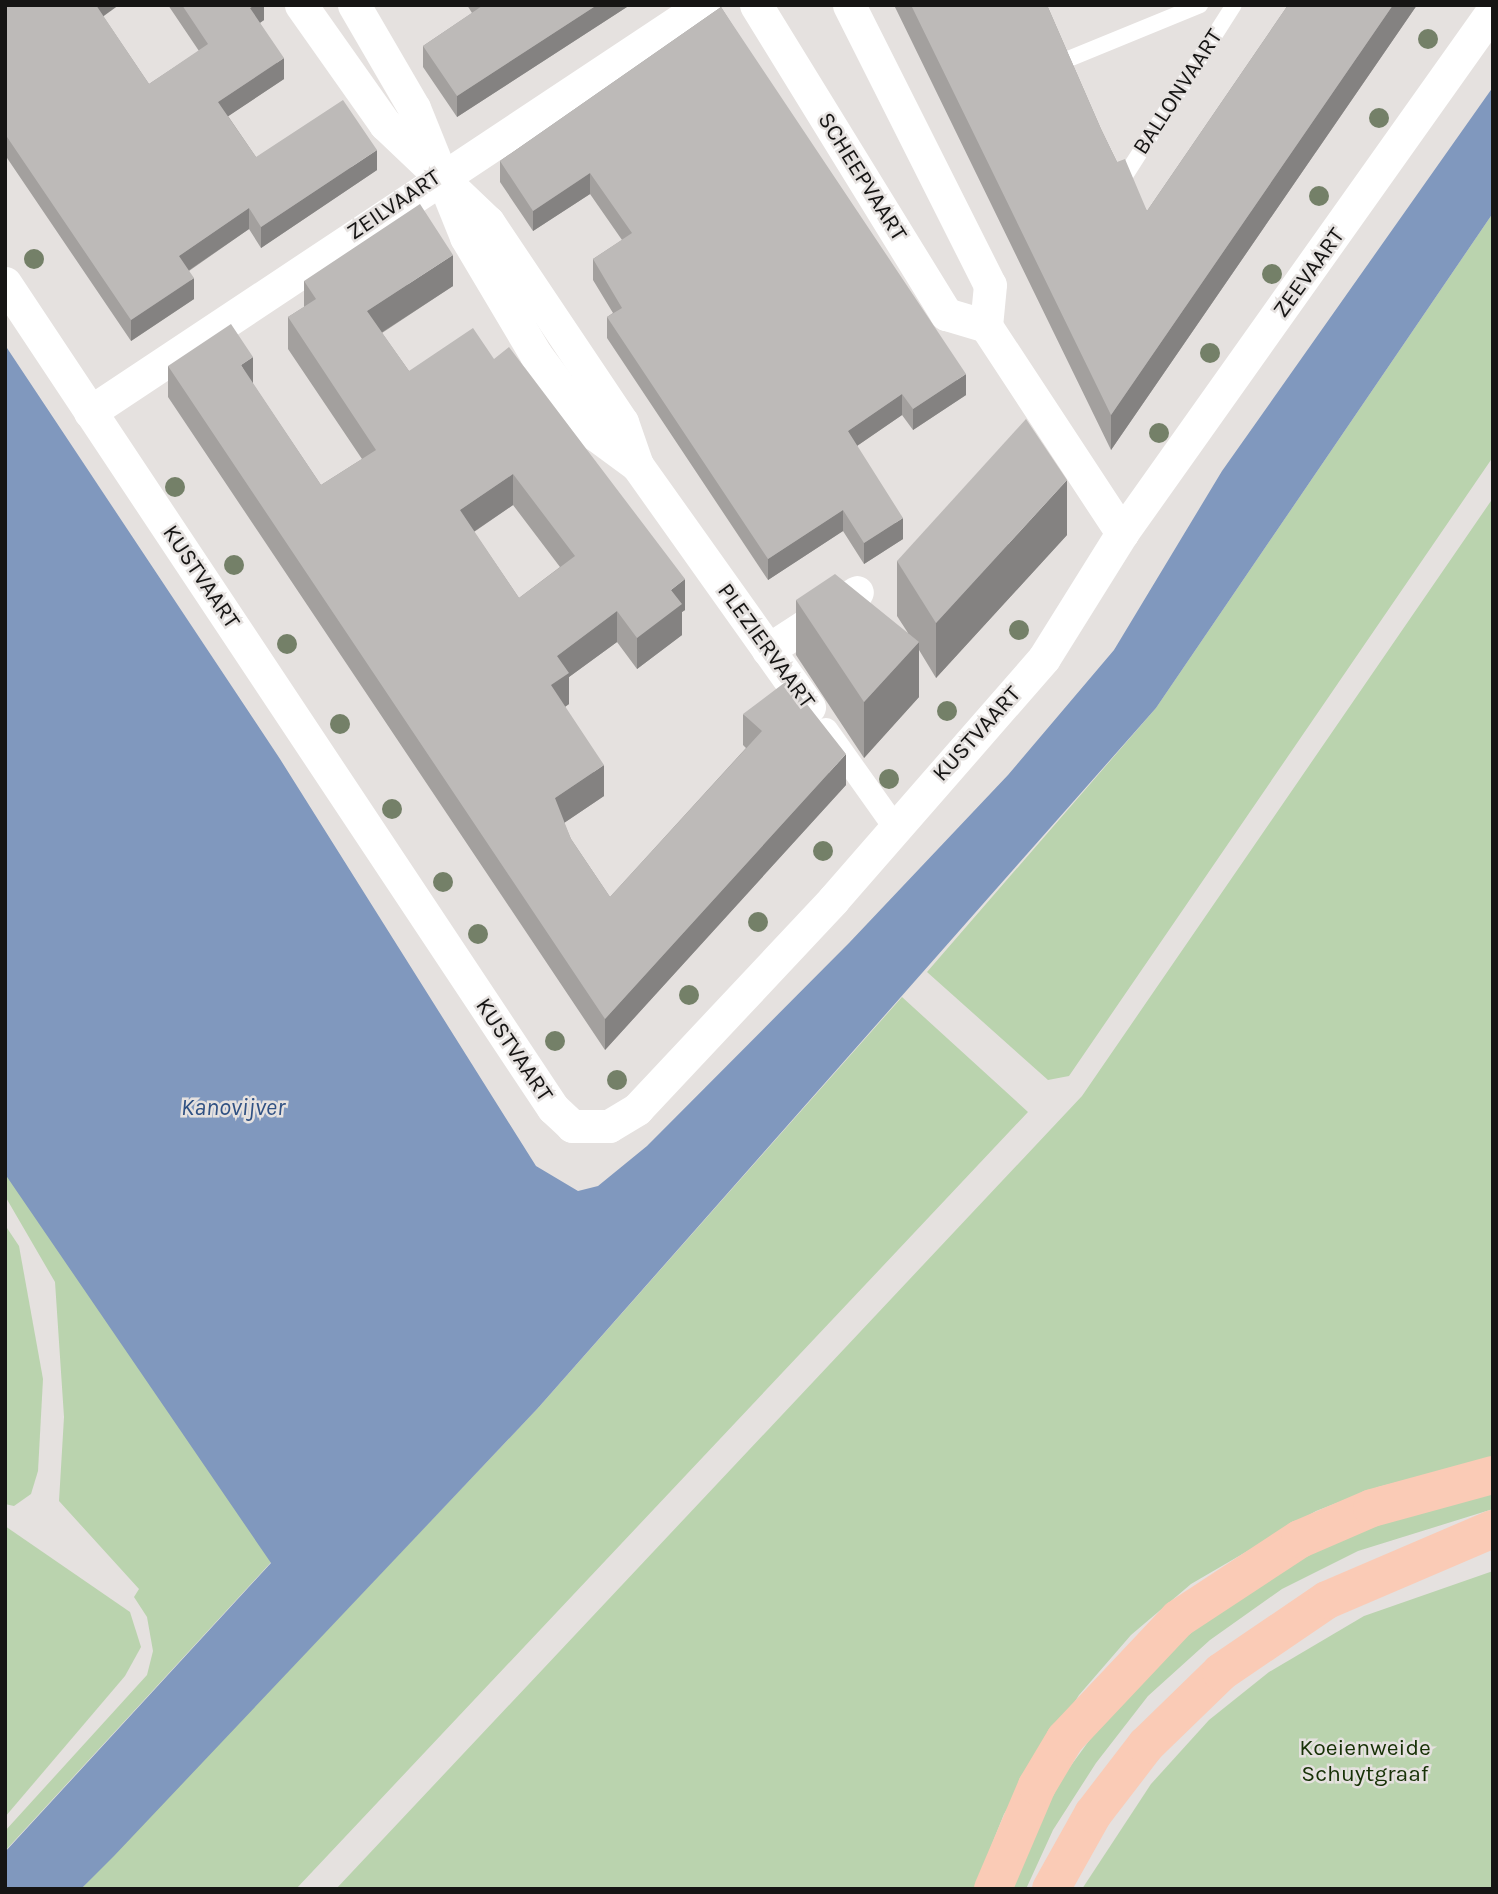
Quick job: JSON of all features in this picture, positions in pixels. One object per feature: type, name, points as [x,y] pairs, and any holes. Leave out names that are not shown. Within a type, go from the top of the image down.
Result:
[{"type":"main road","points":[[993,1889],[1037,1786],[1065,1738],[1178,1619],[1300,1539],[1372,1508],[1493,1475]]},
{"type":"main road","points":[[1051,1889],[1093,1814],[1146,1745],[1221,1672],[1327,1600],[1447,1553],[1493,1529]]},
{"type":"main road","points":[[1447,1553],[1493,1553]]},
{"type":"street","name":"PLEZIERVAART","points":[[301,5],[385,124],[488,222],[622,422],[637,465],[895,827]]},
{"type":"street","name":"PLEZIERVAART","points":[[354,5],[414,108],[438,175]]},
{"type":"street","name":"ZEILVAART","points":[[90,412],[438,175],[703,5]]},
{"type":"street","name":"SCHEEPVAART","points":[[756,5],[946,314],[986,326]]},
{"type":"street","points":[[849,5],[990,285],[986,326],[1122,533]]},
{"type":"street","name":"ZEEVAART","points":[[1122,533],[1493,10]]},
{"type":"street","name":"KUSTVAART","points":[[5,283],[553,1108],[572,1126],[609,1126],[637,1109],[895,827],[1044,658],[1122,533]]},
{"type":"street","points":[[768,650],[857,592]]},
{"type":"lane","name":"BALLONVAART","points":[[1066,60],[1200,5]]},
{"type":"lane","name":"BALLONVAART","points":[[1122,179],[1234,5]]},
{"type":"green space","points":[[1493,213],[1493,457],[1069,1076],[1048,1080],[927,972],[1156,708]]},
{"type":"green space","points":[[1493,498],[1493,1458],[1378,1487],[1316,1511],[1191,1584],[1131,1635],[1079,1695],[1004,1814],[974,1889],[336,1889],[1082,1096]]},
{"type":"green space","points":[[902,997],[1028,1112],[296,1889],[81,1889],[538,1408]]},
{"type":"green space","points":[[5,1171],[273,1560],[5,1851],[5,1831],[147,1675],[153,1651],[147,1617],[134,1597],[139,1589],[59,1501],[64,1417],[55,1282],[5,1196]]},
{"type":"green space","points":[[5,1225],[19,1246],[43,1379],[38,1471],[31,1494],[14,1506],[5,1504]]},
{"type":"green space","points":[[1493,1490],[1493,1509],[1358,1551],[1282,1589],[1210,1640],[1148,1696],[1096,1763],[1053,1830],[1026,1889],[1005,1889],[1048,1797],[1129,1686],[1240,1591],[1350,1532]]},
{"type":"green space","points":[[5,1526],[130,1612],[141,1647],[125,1676],[5,1817]]},
{"type":"green space","name":"Koeienweide Schuytgraaf","points":[[1493,1571],[1493,1889],[1082,1889],[1151,1784],[1209,1720],[1269,1672],[1364,1616]]},
{"type":"water","name":"Kanovijver","points":[[1493,87],[1493,213],[1156,708],[538,1408],[114,1856],[81,1889],[5,1889],[5,1852],[271,1563],[5,1174],[5,345],[280,759],[536,1166],[578,1191],[598,1186],[647,1146],[849,943],[1008,775],[1114,650],[1222,471]]},
{"type":"building","points":[[5,5],[96,5],[149,84],[208,44],[182,5],[255,5],[250,8],[284,58],[218,102],[256,157],[343,100],[377,150],[261,227],[249,208],[179,256],[194,278],[131,320],[5,134]]},
{"type":"building","points":[[481,5],[597,5],[457,96],[423,46]]},
{"type":"building","points":[[911,5],[1047,5],[1117,162],[1125,159],[1147,211],[1288,5],[1393,5],[1111,415]]},
{"type":"building","points":[[721,7],[966,374],[913,409],[902,394],[848,431],[903,518],[864,543],[843,510],[768,559],[607,317],[622,308],[593,259],[632,233],[590,173],[533,211],[500,161]]},
{"type":"building","points":[[420,204],[453,255],[367,311],[409,371],[473,328],[494,359],[509,347],[685,579],[671,590],[682,604],[637,638],[617,611],[557,656],[569,673],[551,685],[604,765],[555,798],[571,839],[610,897],[762,731],[743,714],[788,680],[846,754],[605,1019],[168,366],[231,324],[253,357],[241,365],[321,485],[376,450],[288,317],[316,299],[304,281]],"holes":[[[513,474],[575,556],[519,598],[460,510]]]},
{"type":"building","points":[[1026,419],[1067,480],[936,623],[897,561]]},
{"type":"building","points":[[835,574],[919,642],[864,702],[796,600]]}]
